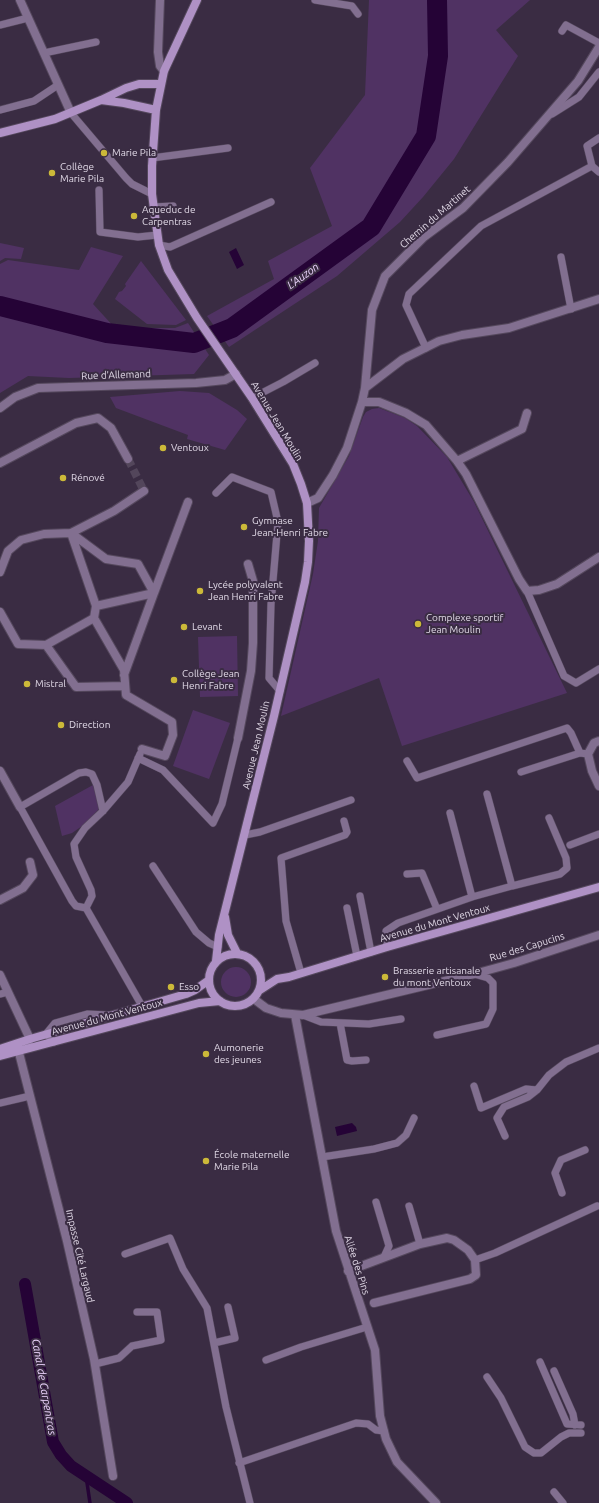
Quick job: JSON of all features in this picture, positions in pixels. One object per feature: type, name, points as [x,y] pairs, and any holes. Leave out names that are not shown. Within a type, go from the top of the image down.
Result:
[{"type":"main road","name":"Avenue Jean Moulin","points":[[198,0],[164,71],[156,110],[152,158],[152,194],[158,245],[168,270],[197,318],[252,398],[293,464],[301,484],[306,503],[309,535],[308,562],[305,582],[245,835],[219,935],[216,962]]},
{"type":"main road","points":[[0,133],[40,124],[71,113],[126,88],[139,84],[161,84]]},
{"type":"main road","points":[[101,100],[156,110]]},
{"type":"main road","name":"Avenue du Mont Ventoux","points":[[260,990],[277,979],[599,887]]},
{"type":"main road","points":[[225,914],[228,935],[237,953]]},
{"type":"main road","points":[[237,953],[243,954],[254,961],[261,972],[262,978],[260,990],[254,999],[241,1006],[226,1005],[214,995],[210,988],[209,980],[212,967],[216,962],[229,954],[237,953]]},
{"type":"main road","points":[[261,972],[277,979]]},
{"type":"main road","name":"Avenue du Mont Ventoux","points":[[0,1055],[18,1047],[30,1039],[186,994],[209,980]]},
{"type":"main road","name":"Avenue du Mont Ventoux","points":[[0,1049],[54,1042],[199,1003],[220,1001]]},
{"type":"street","points":[[20,0],[71,113]]},
{"type":"street","points":[[160,0],[158,52],[160,66],[164,71]]},
{"type":"street","name":"Chemin du Martinet","points":[[306,503],[318,498],[333,475],[347,448],[365,388],[372,310],[386,276],[424,237],[463,208],[508,162],[578,81],[599,47]]},
{"type":"street","points":[[365,388],[403,359],[439,341],[462,335],[509,328],[599,299]]},
{"type":"street","name":"Rue d'Allemand","points":[[0,408],[15,397],[38,388],[196,383],[225,380],[236,374]]},
{"type":"street","points":[[362,402],[380,402],[406,413],[426,425],[458,461],[519,579],[527,591],[539,590],[557,584],[599,556]]},
{"type":"street","points":[[458,461],[522,428],[527,413]]},
{"type":"street","points":[[0,463],[76,423],[98,418],[111,428],[128,459]]},
{"type":"street","points":[[0,572],[8,551],[21,540],[44,534],[72,533],[114,511],[144,491]]},
{"type":"street","points":[[124,675],[188,502]]},
{"type":"street","points":[[72,533],[106,559],[138,564],[154,593]]},
{"type":"street","points":[[72,533],[96,606],[94,618],[124,670],[126,695],[172,722],[173,735],[165,756],[142,749]]},
{"type":"street","points":[[238,738],[251,671],[253,643],[253,581],[248,564]]},
{"type":"street","points":[[96,606],[154,593]]},
{"type":"street","points":[[0,612],[18,644],[46,645],[94,618]]},
{"type":"street","points":[[46,645],[76,687],[125,686]]},
{"type":"street","points":[[599,741],[594,743],[584,754],[599,786]]},
{"type":"street","points":[[0,771],[20,807]]},
{"type":"street","points":[[0,900],[23,888],[33,875],[30,862]]},
{"type":"street","name":"Rue des Capucins","points":[[254,999],[266,1008],[281,1013],[299,1015],[474,974],[514,963],[599,935]]},
{"type":"street","points":[[0,975],[4,993],[30,1039]]},
{"type":"street","name":"Allée des Pins","points":[[299,1015],[322,1157],[336,1231],[375,1350],[380,1416],[386,1439],[397,1462],[436,1503]]},
{"type":"street","name":"Impasse Cité Largaud","points":[[18,1047],[69,1248],[95,1364],[113,1476]]},
{"type":"street","points":[[348,1271],[420,1244],[447,1238],[454,1240],[468,1250],[476,1260],[476,1275],[470,1279],[374,1303]]},
{"type":"lane","points":[[315,0],[352,6],[358,14]]},
{"type":"lane","points":[[0,25],[28,18]]},
{"type":"lane","points":[[562,31],[566,25],[599,42]]},
{"type":"lane","points":[[44,53],[96,42]]},
{"type":"lane","points":[[550,115],[579,97],[599,72]]},
{"type":"lane","points":[[0,110],[34,101],[58,85]]},
{"type":"lane","points":[[71,113],[126,178],[132,184],[152,194]]},
{"type":"lane","points":[[599,138],[587,146],[592,166],[599,172]]},
{"type":"lane","points":[[152,158],[228,148]]},
{"type":"lane","points":[[426,348],[406,305],[409,294],[481,226],[592,166]]},
{"type":"lane","points":[[99,190],[100,232],[138,236],[157,235]]},
{"type":"lane","points":[[158,245],[170,247],[271,202]]},
{"type":"lane","points":[[153,207],[173,206]]},
{"type":"lane","points":[[561,257],[571,309]]},
{"type":"lane","points":[[252,398],[315,363]]},
{"type":"lane","points":[[216,493],[232,477],[271,492],[278,522],[272,604],[269,678],[280,691]]},
{"type":"lane","points":[[527,591],[564,676],[576,683],[599,669]]},
{"type":"lane","points":[[407,761],[418,778],[567,728],[584,754],[520,772]]},
{"type":"lane","points":[[138,758],[164,770],[213,823],[222,804],[238,738]]},
{"type":"lane","points":[[86,908],[92,896],[91,890],[76,857],[74,844],[85,828],[103,811],[128,782],[142,749]]},
{"type":"lane","points":[[103,811],[98,785],[92,774],[86,772],[79,773],[20,807],[76,906],[86,908],[142,1006]]},
{"type":"lane","points":[[487,794],[512,886]]},
{"type":"lane","points":[[245,835],[260,832],[351,800]]},
{"type":"lane","points":[[450,813],[472,897]]},
{"type":"lane","points":[[387,947],[386,932],[398,923],[472,897],[560,874],[567,868],[566,858],[549,818]]},
{"type":"lane","points":[[302,973],[286,921],[281,858],[345,835],[346,832],[344,821]]},
{"type":"lane","points":[[570,845],[599,834]]},
{"type":"lane","points":[[154,866],[196,932],[209,943],[218,948]]},
{"type":"lane","points":[[408,874],[422,873],[437,910]]},
{"type":"lane","points":[[360,896],[372,952]]},
{"type":"lane","points":[[347,908],[357,956]]},
{"type":"lane","points":[[437,1035],[486,1024],[493,1009],[493,983],[488,978],[474,974]]},
{"type":"lane","points":[[299,1015],[321,1022],[340,1023],[370,1024],[401,1019]]},
{"type":"lane","points":[[340,1023],[347,1060],[366,1060]]},
{"type":"lane","points":[[46,1034],[54,1042]]},
{"type":"lane","points":[[505,1136],[497,1118],[504,1107],[528,1097],[537,1090],[549,1075],[566,1062],[599,1048]]},
{"type":"lane","points":[[474,1086],[481,1108],[526,1089],[537,1090]]},
{"type":"lane","points":[[0,1103],[30,1096]]},
{"type":"lane","points":[[322,1157],[374,1149],[397,1142],[406,1135],[414,1118]]},
{"type":"lane","points":[[562,1193],[555,1173],[561,1160],[585,1150]]},
{"type":"lane","points":[[376,1202],[389,1246],[384,1257]]},
{"type":"lane","points":[[409,1206],[420,1244]]},
{"type":"lane","points":[[476,1260],[495,1253],[597,1206]]},
{"type":"lane","points":[[125,1254],[170,1238],[183,1269],[207,1308],[226,1407],[250,1503]]},
{"type":"lane","points":[[214,1343],[235,1338],[228,1307]]},
{"type":"lane","points":[[95,1364],[119,1358],[132,1346],[161,1340],[157,1312],[137,1312]]},
{"type":"lane","points":[[266,1360],[301,1347],[367,1327]]},
{"type":"lane","points":[[540,1362],[567,1424],[579,1428]]},
{"type":"lane","points":[[554,1371],[579,1428]]},
{"type":"lane","points":[[487,1377],[501,1398],[525,1448],[534,1453],[541,1453],[561,1437],[579,1428]]},
{"type":"lane","points":[[239,1463],[356,1423],[368,1424],[376,1430],[384,1431]]},
{"type":"lane","points":[[554,1492],[562,1503]]},
{"type":"shaded area","points":[[369,0],[530,0],[496,30],[518,56],[454,159],[423,197],[400,222],[337,276],[229,347],[207,316],[274,279],[268,261],[332,226],[310,168],[365,95]]},
{"type":"shaded area","points":[[0,243],[24,248],[21,259],[5,258],[0,261]]},
{"type":"shaded area","points":[[91,247],[123,256],[93,304],[115,328],[175,328],[188,323],[209,355],[194,374],[69,378],[28,376],[0,393],[0,264],[8,260],[79,270]]},
{"type":"shaded area","points":[[236,248],[244,265],[237,269],[229,252]]},
{"type":"shaded area","points":[[141,261],[186,320],[176,325],[147,324],[115,299],[119,292],[126,286],[125,284]]},
{"type":"shaded area","points":[[180,391],[209,393],[237,410],[247,419],[225,450],[187,439],[188,435],[116,408],[110,397]]},
{"type":"shaded area","name":"Complexe sportif Jean Moulin","points":[[379,408],[405,418],[417,426],[447,457],[474,502],[567,693],[402,746],[379,678],[281,716],[313,574],[318,541],[319,508],[349,456],[366,412]]},
{"type":"shaded area","points":[[237,636],[238,696],[200,697],[198,637]]},
{"type":"shaded area","points":[[193,710],[230,723],[209,779],[173,766]]},
{"type":"shaded area","points":[[93,785],[100,808],[85,824],[72,833],[62,836],[55,806]]},
{"type":"shaded area","points":[[236,967],[247,971],[251,982],[247,993],[236,997],[225,993],[221,982],[225,971]]},
{"type":"shaded area","points":[[352,1123],[356,1127],[357,1131],[337,1136],[335,1127]]},
{"type":"waterway","name":"L'Auzon","points":[[0,306],[107,333],[194,343],[232,328],[371,227],[426,136],[438,56],[437,0]]},
{"type":"waterway","name":"Canal de Carpentras","points":[[25,1284],[53,1442],[61,1455],[71,1466],[127,1503]]},
{"type":"waterway","points":[[86,1476],[90,1503]]},
{"type":"tunnel","points":[[128,459],[144,491]]},
{"type":"place","name":"Marie Pila","points":[[104,153]]},
{"type":"place","name":"Collège Marie Pila","points":[[52,173]]},
{"type":"place","name":"Aqueduc de Carpentras","points":[[134,216]]},
{"type":"place","name":"Ventoux","points":[[163,448]]},
{"type":"place","name":"Rénové","points":[[63,478]]},
{"type":"place","name":"Gymnase Jean-Henri Fabre","points":[[244,527]]},
{"type":"place","name":"Lycée polyvalent Jean Henri Fabre","points":[[200,591]]},
{"type":"place","name":"Complexe sportif Jean Moulin","points":[[418,624]]},
{"type":"place","name":"Levant","points":[[184,627]]},
{"type":"place","name":"Collège Jean Henri Fabre","points":[[174,680]]},
{"type":"place","name":"Mistral","points":[[27,684]]},
{"type":"place","name":"Direction","points":[[61,725]]},
{"type":"place","name":"Brasserie artisanale du mont Ventoux","points":[[385,977]]},
{"type":"place","name":"Esso","points":[[171,987]]},
{"type":"place","name":"Aumonerie des jeunes","points":[[206,1054]]},
{"type":"place","name":"École maternelle Marie Pila","points":[[206,1161]]}]
